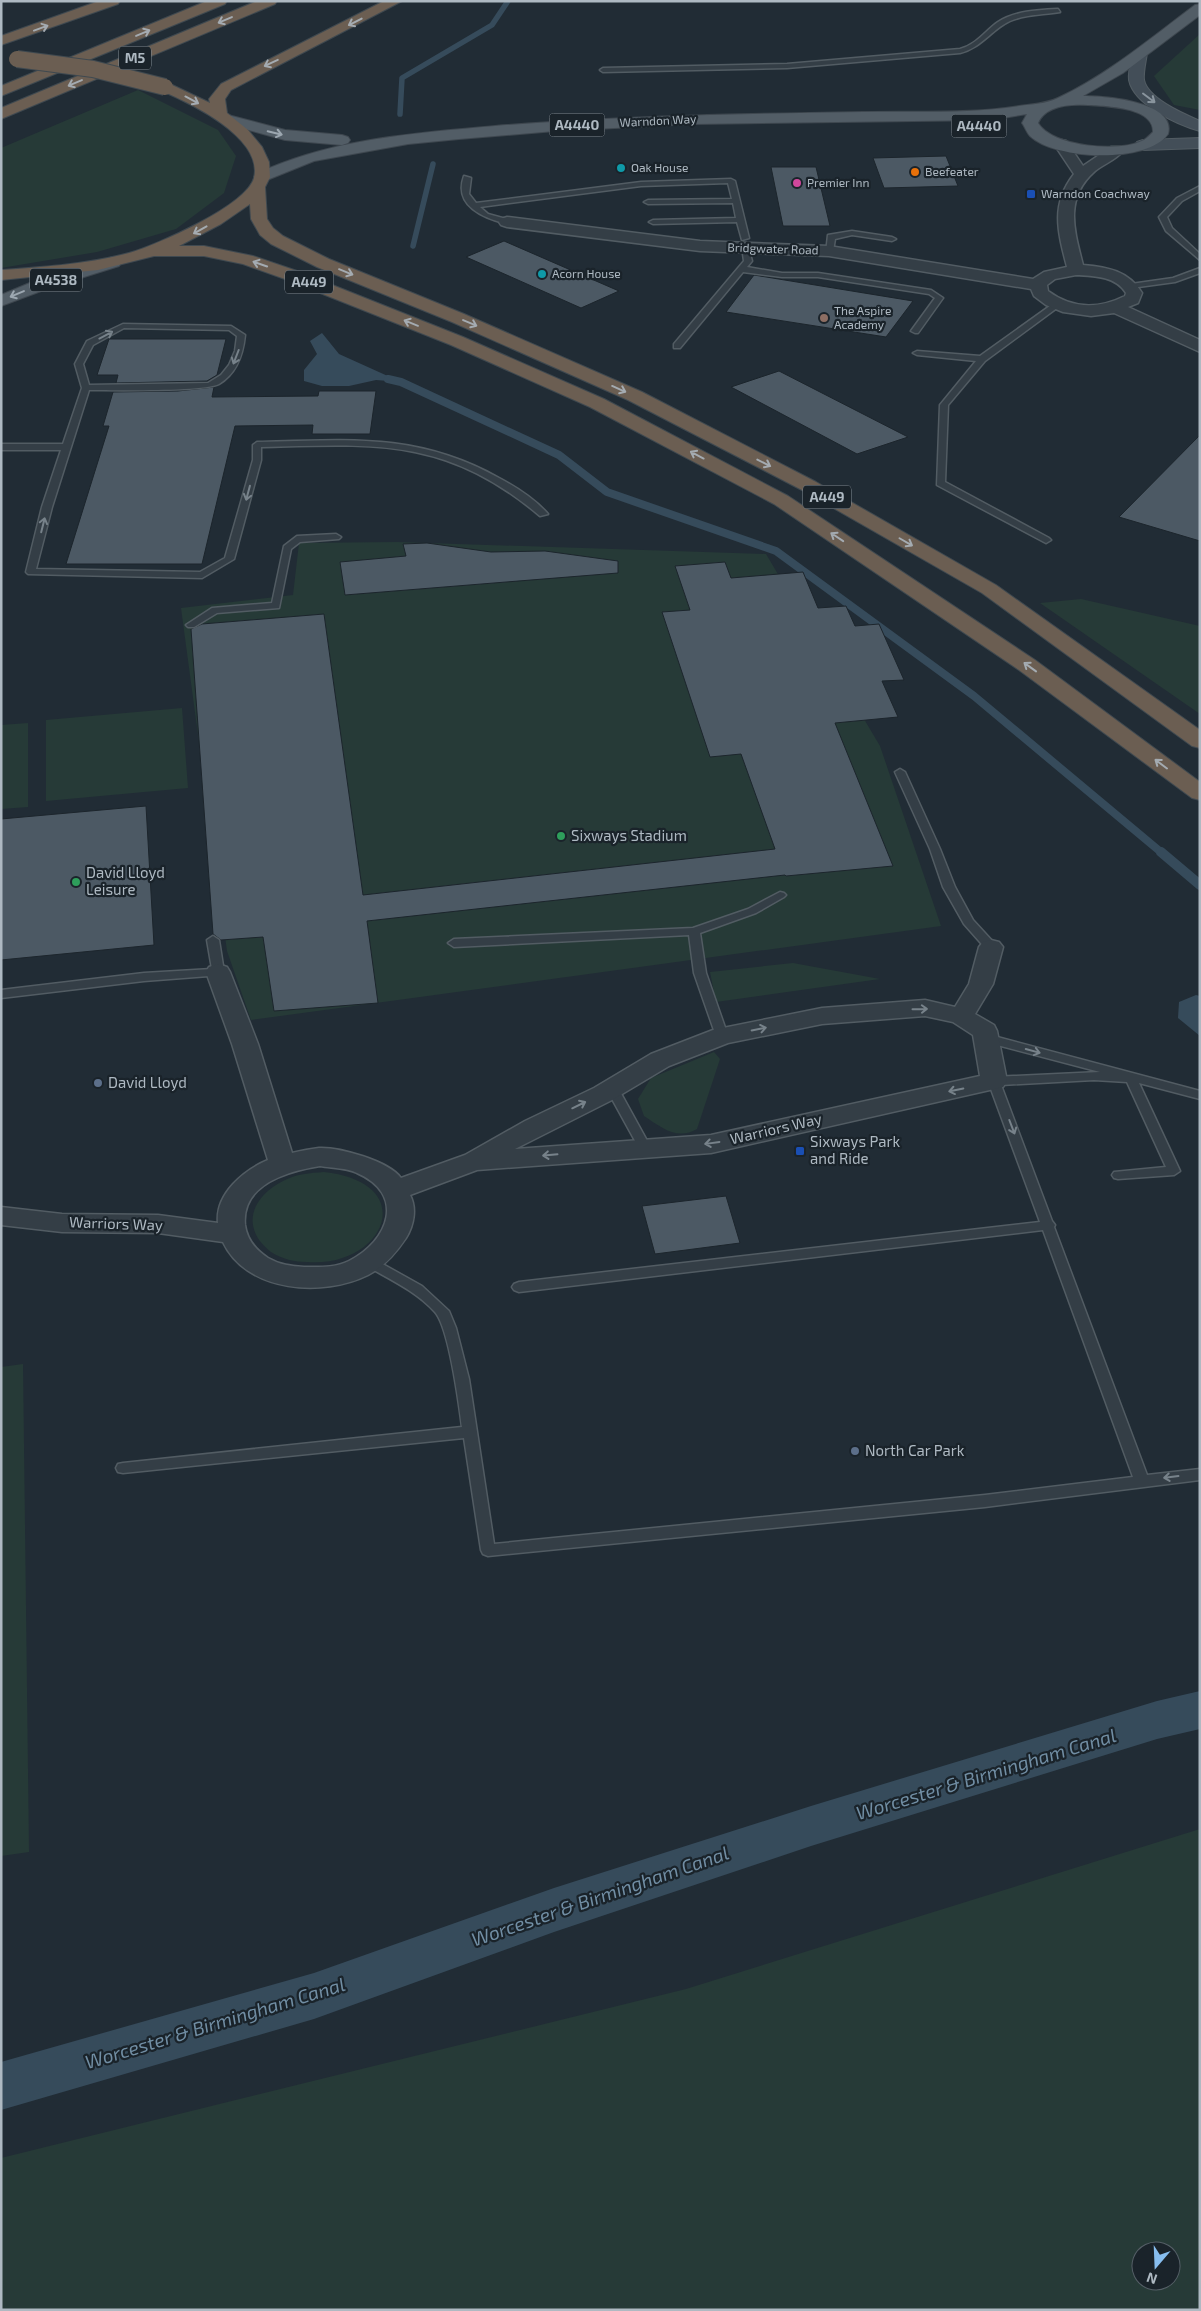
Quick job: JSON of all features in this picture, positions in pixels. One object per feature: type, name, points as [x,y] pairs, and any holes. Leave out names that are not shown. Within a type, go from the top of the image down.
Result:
[{"type":"highway","points":[[1,41],[114,1]]},
{"type":"highway","name":"M5","points":[[1,92],[220,1]]},
{"type":"highway","name":"M5","points":[[1,114],[270,1]]},
{"type":"highway","points":[[224,117],[217,99],[226,86],[395,1]]},
{"type":"highway","points":[[1,59],[17,59],[93,69],[165,87],[224,117],[251,143],[260,158],[260,182],[211,224],[154,251],[113,262],[1,275]]},
{"type":"highway","name":"A449","points":[[260,182],[259,218],[266,230],[276,240],[323,263],[465,321],[635,396],[808,486],[989,589],[1200,741]]},
{"type":"highway","name":"A449","points":[[154,251],[204,251],[256,263],[457,341],[597,403],[781,500],[1027,665],[1200,793]]},
{"type":"main road","points":[[1060,102],[1118,70],[1200,8]]},
{"type":"main road","points":[[1140,53],[1137,79],[1142,92],[1161,107],[1200,126]]},
{"type":"main road","points":[[1118,70],[1117,87],[1123,97],[1159,122],[1182,132],[1200,136]]},
{"type":"main road","points":[[1060,102],[1100,100],[1138,108]]},
{"type":"main road","name":"Warndon Way","points":[[224,117],[264,130],[310,139],[408,139],[555,126],[694,119],[991,115],[1044,107],[1060,102]]},
{"type":"main road","points":[[1044,107],[1033,114],[1030,123],[1036,132],[1056,142],[1090,150],[1116,150],[1144,145],[1200,143]]},
{"type":"main road","name":"Warndon Way","points":[[908,117],[994,129]]},
{"type":"main road","points":[[1144,145],[1160,135],[1159,122]]},
{"type":"main road","name":"A4440","points":[[1022,135],[1056,142]]},
{"type":"main road","name":"Warndon Way","points":[[260,182],[290,164],[311,156],[408,139]]},
{"type":"main road","name":"A4538","points":[[1,301],[43,284],[113,262]]},
{"type":"street","points":[[1056,142],[1081,173]]},
{"type":"street","points":[[1076,270],[1065,226],[1065,200],[1081,173],[1116,150]]},
{"type":"street","name":"Bridgwater Road","points":[[507,222],[700,246],[745,243],[828,251],[1037,285]]},
{"type":"street","points":[[1076,270],[1104,273],[1116,277],[1131,286],[1134,293],[1132,299],[1116,308],[1087,311],[1057,305],[1041,296],[1037,285],[1050,274],[1076,270]]},
{"type":"street","points":[[1116,308],[1200,347]]},
{"type":"street","points":[[961,1016],[981,984],[991,947]]},
{"type":"street","points":[[218,972],[245,1044],[282,1164]]},
{"type":"street","name":"Warriors Way","points":[[396,1190],[474,1161],[534,1127],[612,1088],[660,1060],[722,1036],[822,1016],[925,1008],[961,1016],[985,1031],[986,1038]]},
{"type":"street","points":[[986,1038],[994,1082]]},
{"type":"street","name":"Warriors Way","points":[[474,1161],[711,1144],[994,1082]]},
{"type":"street","points":[[339,1158],[373,1170],[386,1179],[396,1190],[402,1204],[402,1220],[396,1235],[386,1250],[370,1262],[344,1273],[315,1278],[286,1276],[260,1267],[242,1252],[231,1234],[230,1218],[235,1201],[246,1186],[282,1164],[300,1160],[339,1158]]},
{"type":"street","name":"Warriors Way","points":[[1,1216],[62,1223],[158,1224],[231,1234]]},
{"type":"lane","points":[[603,70],[797,65],[960,51],[971,49],[1001,23],[1017,16],[1058,11]]},
{"type":"lane","points":[[466,178],[465,194],[485,216],[507,222]]},
{"type":"lane","points":[[476,206],[641,184],[731,181],[741,220],[748,261],[677,346]]},
{"type":"lane","points":[[1200,188],[1187,193],[1171,204],[1163,217],[1168,229],[1200,258]]},
{"type":"lane","points":[[648,202],[736,201]]},
{"type":"lane","points":[[653,222],[741,220]]},
{"type":"lane","points":[[828,251],[831,237],[852,233],[892,239]]},
{"type":"lane","points":[[742,269],[782,275],[818,275],[931,292],[939,298],[915,332]]},
{"type":"lane","points":[[1131,286],[1175,280],[1200,270]]},
{"type":"lane","points":[[1046,540],[940,483],[944,406],[982,359],[1057,305]]},
{"type":"lane","points":[[86,388],[210,385],[220,381],[230,372],[240,346],[241,335],[232,328],[123,326],[90,343],[80,364],[86,388],[65,447],[47,507],[31,572],[202,575],[229,559],[257,460],[257,445],[362,442],[406,448],[438,455],[499,480],[524,497],[543,514]]},
{"type":"lane","points":[[917,352],[982,359]]},
{"type":"lane","points":[[1,447],[65,447]]},
{"type":"lane","points":[[191,625],[215,610],[276,606],[287,548],[296,539],[336,537]]},
{"type":"lane","points":[[900,772],[935,849],[949,887],[968,922],[991,947]]},
{"type":"lane","points":[[454,943],[694,931],[752,911],[780,895]]},
{"type":"lane","points":[[694,931],[700,973],[722,1036]]},
{"type":"lane","points":[[1,994],[144,977],[218,972],[213,940]]},
{"type":"lane","points":[[986,1038],[1200,1095]]},
{"type":"lane","points":[[1131,1078],[1094,1076],[994,1082],[1049,1225],[1142,1481]]},
{"type":"lane","points":[[1118,1175],[1174,1171],[1131,1078]]},
{"type":"lane","points":[[612,1088],[645,1148]]},
{"type":"lane","points":[[519,1287],[1049,1225]]},
{"type":"lane","points":[[370,1262],[417,1289],[442,1311],[449,1328],[462,1379],[488,1550],[985,1501],[1200,1474]]},
{"type":"lane","points":[[123,1468],[470,1432]]},
{"type":"green space","points":[[1200,34],[1200,110],[1174,105],[1154,76]]},
{"type":"green space","points":[[138,90],[218,130],[236,156],[224,193],[176,229],[97,252],[1,268],[1,148]]},
{"type":"green space","name":"Sixways Stadium","points":[[397,542],[766,554],[880,746],[941,926],[251,1020],[227,951],[181,608],[293,595],[299,543]]},
{"type":"green space","points":[[1081,599],[1200,626],[1200,714],[1040,603]]},
{"type":"green space","points":[[182,708],[188,788],[46,801],[46,720]]},
{"type":"green space","points":[[28,723],[28,807],[1,809],[1,725]]},
{"type":"green space","points":[[793,963],[880,979],[716,1002],[710,972]]},
{"type":"green space","points":[[714,1052],[720,1059],[697,1129],[683,1134],[676,1133],[663,1128],[644,1116],[638,1099],[651,1078]]},
{"type":"green space","points":[[324,1172],[355,1179],[374,1192],[382,1207],[381,1223],[372,1239],[356,1252],[334,1260],[298,1261],[284,1258],[271,1252],[261,1243],[255,1233],[253,1214],[257,1204],[263,1195],[283,1181],[298,1175]]},
{"type":"green space","points":[[23,1364],[29,1852],[1,1856],[1,1367]]},
{"type":"green space","points":[[1200,1829],[1200,2310],[1,2310],[1,2158],[686,1989]]},
{"type":"water","points":[[322,333],[339,354],[401,382],[376,380],[349,386],[322,386],[304,381],[304,370],[317,354],[310,341]]},
{"type":"water","points":[[1196,995],[1200,996],[1200,1036],[1178,1018],[1179,1002]]},
{"type":"building","name":"Beefeater","points":[[946,156],[958,186],[884,188],[873,158]]},
{"type":"building","name":"Premier Inn","points":[[771,167],[816,167],[830,226],[783,226]]},
{"type":"building","name":"Acorn House","points":[[504,241],[619,291],[581,308],[466,257]]},
{"type":"building","points":[[754,275],[913,301],[886,337],[726,312]]},
{"type":"building","points":[[109,339],[226,339],[217,375],[207,381],[116,383],[118,375],[97,375]]},
{"type":"building","points":[[779,371],[908,437],[857,454],[731,387]]},
{"type":"building","points":[[214,387],[212,397],[318,396],[319,391],[376,391],[370,434],[312,434],[313,425],[235,426],[202,564],[66,564],[109,426],[103,426],[113,392],[178,391]]},
{"type":"building","points":[[1200,435],[1200,541],[1119,517]]},
{"type":"building","points":[[427,543],[491,552],[545,551],[618,561],[618,573],[345,595],[340,562],[406,556],[403,544]]},
{"type":"building","points":[[725,562],[731,578],[803,572],[818,608],[846,606],[855,626],[879,624],[904,680],[882,681],[898,717],[835,723],[893,866],[785,875],[367,921],[378,1003],[274,1011],[263,937],[221,940],[213,934],[191,629],[202,624],[324,614],[363,895],[775,849],[741,754],[710,757],[662,612],[690,610],[675,566]]},
{"type":"building","name":"David Lloyd Leisure","points":[[146,806],[154,945],[1,960],[1,819]]},
{"type":"building","points":[[726,1196],[740,1243],[655,1254],[642,1206]]},
{"type":"waterway","points":[[400,114],[402,78],[492,25],[508,1]]},
{"type":"waterway","points":[[413,246],[433,164]]},
{"type":"waterway","points":[[388,379],[401,382],[559,455],[607,492],[776,551],[974,696],[1162,853]]},
{"type":"waterway","points":[[1161,852],[1200,885]]},
{"type":"waterway","name":"Worcester & Birmingham Canal","points":[[1,2086],[314,1996],[554,1910],[811,1826],[1157,1720],[1200,1710]]},
{"type":"place","name":"Oak House","points":[[621,168]]},
{"type":"place","name":"Beefeater","points":[[915,172]]},
{"type":"place","name":"Premier Inn","points":[[797,183]]},
{"type":"place","name":"Warndon Coachway","points":[[1031,194]]},
{"type":"place","name":"Acorn House","points":[[542,274]]},
{"type":"place","name":"The Aspire Academy","points":[[824,318]]},
{"type":"place","name":"Sixways Stadium","points":[[561,836]]},
{"type":"place","name":"David Lloyd Leisure","points":[[76,882]]},
{"type":"place","name":"David Lloyd","points":[[98,1083]]},
{"type":"place","name":"Sixways Park and Ride","points":[[800,1151]]},
{"type":"place","name":"North Car Park","points":[[855,1451]]}]
